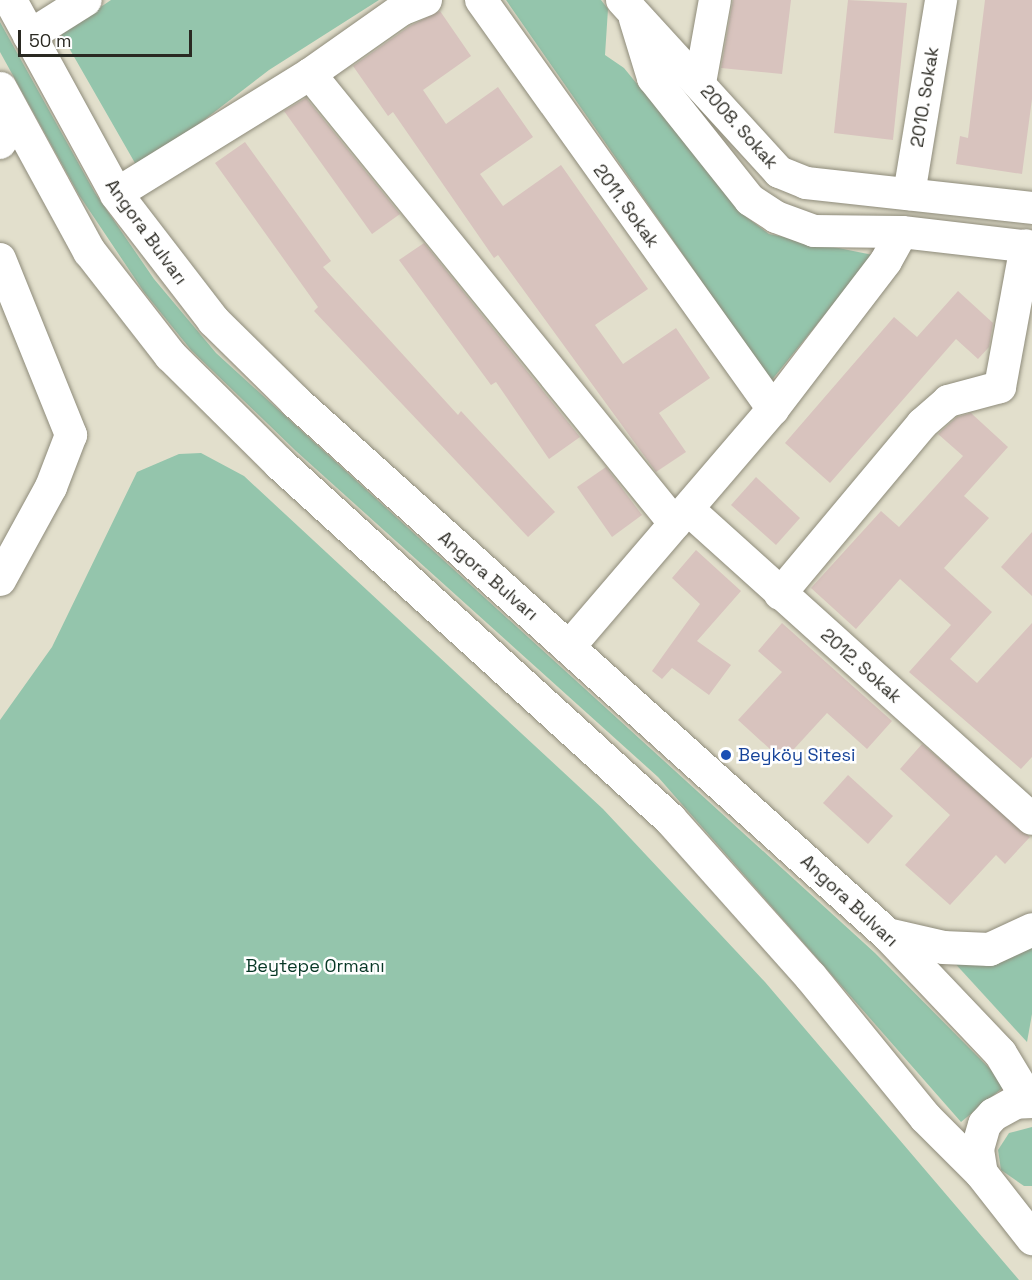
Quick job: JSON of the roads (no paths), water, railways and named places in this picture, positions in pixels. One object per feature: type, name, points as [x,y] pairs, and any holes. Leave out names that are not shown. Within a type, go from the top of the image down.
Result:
[{"type":"main road","name":"Angora Bulvarı","points":[[10,0],[116,194],[222,328],[295,401],[887,934],[1000,1053],[1030,1101],[1003,1107],[984,1124],[977,1149],[985,1179]]},
{"type":"main road","points":[[0,88],[8,131],[89,250],[170,355],[279,463],[670,819],[810,976],[925,1117],[1005,1197],[1032,1202]]},
{"type":"main road","points":[[887,934],[943,947],[989,950],[1032,929]]},
{"type":"main road","points":[[985,1179],[1032,1238]]},
{"type":"street","points":[[29,36],[86,0]]},
{"type":"street","points":[[116,194],[310,74],[400,10],[426,0]]},
{"type":"street","name":"2011. Sokak","points":[[481,0],[773,409]]},
{"type":"street","points":[[700,83],[714,0]]},
{"type":"street","name":"2010. Sokak","points":[[909,194],[941,0]]},
{"type":"street","points":[[628,9],[653,78],[750,200],[776,217],[814,231],[902,232],[1029,246],[1000,387],[948,401],[921,424],[780,594]]},
{"type":"street","name":"2008. Sokak","points":[[628,9],[700,83],[778,172],[806,183],[1032,208]]},
{"type":"street","name":"2012. Sokak","points":[[310,74],[683,518],[780,594],[1032,819]]},
{"type":"street","points":[[569,647],[683,518],[773,409],[886,261],[902,232]]},
{"type":"street","points":[[0,259],[71,435],[51,488],[0,580]]},
{"type":"place","name":"Beyköy Sitesi","points":[[726,755]]},
{"type":"park label","name":"Beytepe Ormanı","points":[[315,966]]}]
